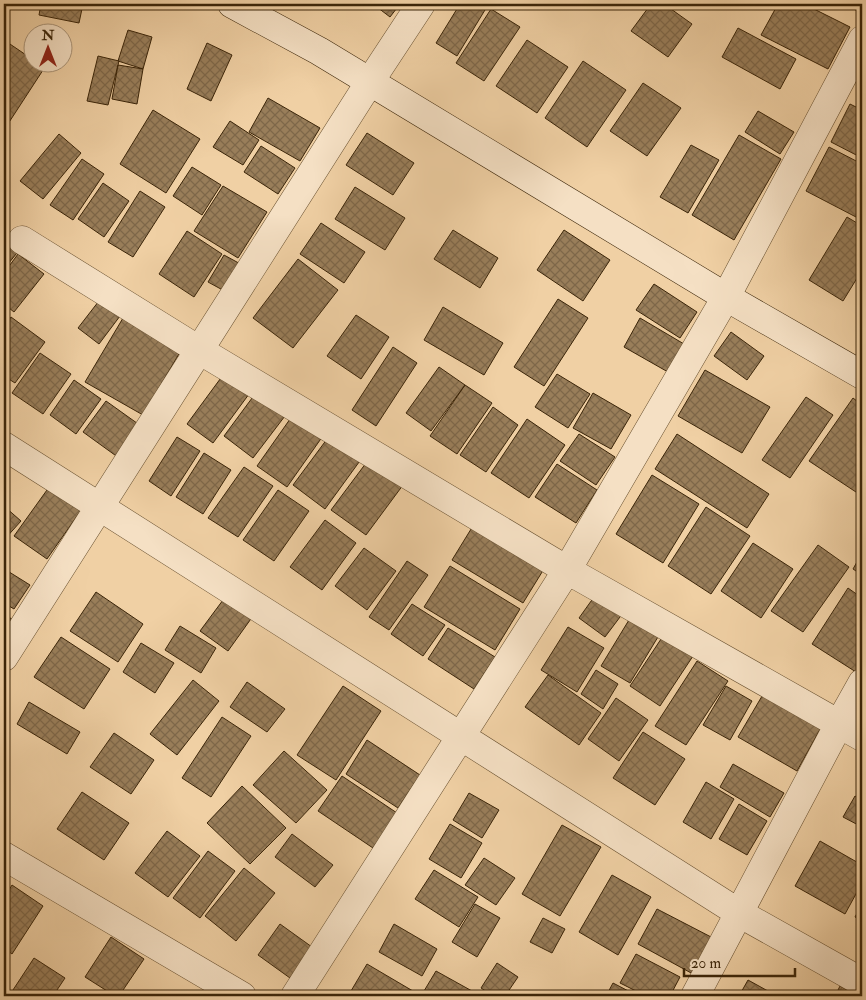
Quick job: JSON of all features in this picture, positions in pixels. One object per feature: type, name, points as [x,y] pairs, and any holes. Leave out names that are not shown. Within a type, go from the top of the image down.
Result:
[{"type":"street","points":[[232,4],[319,52],[726,298],[862,375]]},
{"type":"street","points":[[4,657],[368,83],[421,4]]},
{"type":"street","points":[[295,996],[567,570],[726,298],[862,40]]},
{"type":"street","points":[[22,240],[199,350],[567,570],[862,737]]},
{"type":"street","points":[[4,446],[739,914],[862,982]]},
{"type":"street","points":[[695,996],[862,683]]},
{"type":"street","points":[[4,856],[242,996]]},
{"type":"building","points":[[41,4],[83,4],[79,23],[39,15]]},
{"type":"building","points":[[373,4],[400,4],[390,17]]},
{"type":"building","points":[[460,4],[488,5],[457,56],[436,43]]},
{"type":"building","points":[[651,4],[664,4],[692,24],[668,57],[631,31]]},
{"type":"building","points":[[778,4],[804,4],[850,27],[828,69],[761,35]]},
{"type":"building","points":[[844,4],[860,4],[856,10]]},
{"type":"building","points":[[491,9],[520,27],[484,81],[456,63]]},
{"type":"building","points":[[738,28],[796,59],[780,89],[722,57]]},
{"type":"building","points":[[128,30],[152,37],[143,69],[118,61]]},
{"type":"building","points":[[4,40],[22,52],[22,72],[42,72],[4,130]]},
{"type":"building","points":[[527,40],[568,67],[537,113],[496,86]]},
{"type":"building","points":[[207,43],[232,55],[211,101],[187,89]]},
{"type":"building","points":[[98,56],[119,61],[108,105],[87,101]]},
{"type":"building","points":[[583,61],[626,90],[587,147],[545,118]]},
{"type":"building","points":[[118,65],[143,69],[137,104],[112,99]]},
{"type":"building","points":[[643,83],[681,108],[647,156],[610,131]]},
{"type":"building","points":[[268,98],[320,128],[300,161],[249,132]]},
{"type":"building","points":[[850,104],[862,110],[862,158],[831,142]]},
{"type":"building","points":[[153,110],[200,139],[166,193],[120,164]]},
{"type":"building","points":[[758,111],[794,132],[780,154],[745,132]]},
{"type":"building","points":[[230,121],[259,140],[243,165],[213,147]]},
{"type":"building","points":[[367,133],[414,163],[393,195],[346,165]]},
{"type":"building","points":[[59,134],[81,153],[43,199],[20,181]]},
{"type":"building","points":[[739,135],[781,159],[734,240],[692,215]]},
{"type":"building","points":[[691,145],[719,160],[688,213],[660,197]]},
{"type":"building","points":[[261,146],[295,168],[278,194],[244,172]]},
{"type":"building","points":[[829,147],[862,164],[862,205],[856,217],[806,191]]},
{"type":"building","points":[[82,159],[104,174],[73,220],[50,205]]},
{"type":"building","points":[[192,167],[221,185],[202,215],[173,196]]},
{"type":"building","points":[[103,183],[129,201],[104,237],[78,219]]},
{"type":"building","points":[[223,186],[267,212],[238,258],[194,231]]},
{"type":"building","points":[[355,187],[405,218],[385,250],[335,219]]},
{"type":"building","points":[[140,191],[165,207],[133,257],[108,242]]},
{"type":"building","points":[[847,217],[862,226],[862,270],[843,301],[809,280]]},
{"type":"building","points":[[321,223],[365,252],[344,283],[300,254]]},
{"type":"building","points":[[453,230],[498,258],[480,288],[434,259]]},
{"type":"building","points":[[564,230],[610,260],[583,301],[537,270]]},
{"type":"building","points":[[187,231],[222,254],[194,297],[159,274]]},
{"type":"building","points":[[4,234],[21,248],[4,269]]},
{"type":"building","points":[[18,254],[44,274],[14,312],[4,304],[4,273]]},
{"type":"building","points":[[224,255],[246,267],[230,294],[208,282]]},
{"type":"building","points":[[298,259],[338,290],[293,348],[253,318]]},
{"type":"building","points":[[654,284],[697,312],[680,338],[636,310]]},
{"type":"building","points":[[102,297],[123,312],[99,344],[78,328]]},
{"type":"building","points":[[558,299],[588,318],[544,386],[514,367]]},
{"type":"building","points":[[443,307],[503,343],[484,375],[424,340]]},
{"type":"building","points":[[126,313],[183,347],[143,415],[85,382]]},
{"type":"building","points":[[356,315],[389,337],[361,379],[327,356]]},
{"type":"building","points":[[11,317],[45,342],[15,383],[4,376],[4,327]]},
{"type":"building","points":[[640,318],[684,344],[668,372],[624,347]]},
{"type":"building","points":[[731,332],[764,356],[747,380],[714,356]]},
{"type":"building","points":[[393,347],[417,363],[376,426],[352,410]]},
{"type":"building","points":[[40,353],[71,374],[43,414],[12,393]]},
{"type":"building","points":[[439,367],[465,385],[431,431],[406,413]]},
{"type":"building","points":[[705,370],[770,407],[742,453],[678,416]]},
{"type":"building","points":[[226,371],[252,390],[213,443],[187,424]]},
{"type":"building","points":[[557,374],[590,394],[568,428],[535,407]]},
{"type":"building","points":[[74,380],[101,399],[76,434],[50,415]]},
{"type":"building","points":[[465,385],[492,403],[457,454],[430,436]]},
{"type":"building","points":[[258,390],[288,412],[253,458],[224,436]]},
{"type":"building","points":[[593,393],[631,415],[611,449],[573,428]]},
{"type":"building","points":[[806,397],[833,415],[790,478],[762,460]]},
{"type":"building","points":[[853,398],[862,405],[862,496],[809,461]]},
{"type":"building","points":[[106,401],[141,426],[119,458],[83,432]]},
{"type":"building","points":[[493,407],[518,425],[486,472],[460,455]]},
{"type":"building","points":[[295,412],[325,433],[287,487],[257,466]]},
{"type":"building","points":[[527,419],[565,445],[529,498],[491,473]]},
{"type":"building","points":[[579,434],[615,457],[596,485],[560,461]]},
{"type":"building","points":[[677,434],[769,494],[747,528],[655,469]]},
{"type":"building","points":[[330,435],[362,458],[325,509],[293,485]]},
{"type":"building","points":[[177,437],[200,451],[171,496],[149,481]]},
{"type":"building","points":[[204,453],[231,470],[203,514],[176,497]]},
{"type":"building","points":[[372,455],[406,481],[366,535],[331,510]]},
{"type":"building","points":[[557,464],[597,490],[576,523],[535,497]]},
{"type":"building","points":[[244,467],[273,486],[238,537],[208,518]]},
{"type":"building","points":[[652,475],[699,504],[663,563],[616,534]]},
{"type":"building","points":[[52,483],[84,506],[47,559],[14,536]]},
{"type":"building","points":[[278,490],[309,511],[274,561],[243,540]]},
{"type":"building","points":[[706,507],[750,536],[711,594],[668,566]]},
{"type":"building","points":[[4,508],[21,521],[4,540]]},
{"type":"building","points":[[325,520],[356,543],[322,590],[290,567]]},
{"type":"building","points":[[476,521],[547,564],[523,603],[452,560]]},
{"type":"building","points":[[753,543],[793,569],[761,618],[721,591]]},
{"type":"building","points":[[818,545],[849,567],[803,632],[771,611]]},
{"type":"building","points":[[364,548],[396,571],[367,610],[335,586]]},
{"type":"building","points":[[862,553],[862,575],[853,569]]},
{"type":"building","points":[[407,561],[428,575],[389,630],[369,617]]},
{"type":"building","points":[[450,566],[520,609],[495,650],[424,607]]},
{"type":"building","points":[[6,570],[30,585],[14,609],[4,603],[4,574]]},
{"type":"building","points":[[848,588],[862,598],[862,662],[856,672],[812,644]]},
{"type":"building","points":[[599,590],[626,609],[605,637],[579,618]]},
{"type":"building","points":[[96,592],[143,624],[118,662],[70,631]]},
{"type":"building","points":[[226,596],[253,616],[228,651],[200,631]]},
{"type":"building","points":[[412,604],[445,625],[423,656],[391,634]]},
{"type":"building","points":[[4,613],[14,621],[4,636]]},
{"type":"building","points":[[632,615],[661,632],[630,683],[601,666]]},
{"type":"building","points":[[180,626],[216,648],[201,673],[165,650]]},
{"type":"building","points":[[568,627],[604,648],[577,692],[541,670]]},
{"type":"building","points":[[448,628],[495,657],[474,689],[428,659]]},
{"type":"building","points":[[665,633],[695,653],[660,706],[630,686]]},
{"type":"building","points":[[61,637],[110,669],[84,709],[34,677]]},
{"type":"building","points":[[141,643],[174,663],[155,693],[123,672]]},
{"type":"building","points":[[697,661],[728,681],[686,745],[655,726]]},
{"type":"building","points":[[596,670],[618,684],[603,709],[581,694]]},
{"type":"building","points":[[548,675],[601,713],[579,745],[525,707]]},
{"type":"building","points":[[193,680],[219,701],[177,755],[150,734]]},
{"type":"building","points":[[247,682],[285,709],[267,732],[230,707]]},
{"type":"building","points":[[343,686],[381,711],[336,780],[297,755]]},
{"type":"building","points":[[726,686],[752,701],[730,740],[703,725]]},
{"type":"building","points":[[765,691],[823,724],[797,771],[738,737]]},
{"type":"building","points":[[616,698],[648,720],[619,761],[588,739]]},
{"type":"building","points":[[29,702],[80,732],[67,754],[17,724]]},
{"type":"building","points":[[222,717],[251,736],[211,797],[182,778]]},
{"type":"building","points":[[643,732],[685,759],[655,805],[613,778]]},
{"type":"building","points":[[114,733],[154,760],[131,794],[90,767]]},
{"type":"building","points":[[367,740],[420,775],[398,808],[346,774]]},
{"type":"building","points":[[284,751],[327,790],[296,823],[253,785]]},
{"type":"building","points":[[733,764],[784,793],[770,817],[720,787]]},
{"type":"building","points":[[342,776],[397,813],[373,848],[318,811]]},
{"type":"building","points":[[706,782],[734,799],[711,839],[683,822]]},
{"type":"building","points":[[242,786],[286,828],[250,864],[207,823]]},
{"type":"building","points":[[82,792],[129,823],[104,860],[57,829]]},
{"type":"building","points":[[469,793],[499,810],[482,838],[453,820]]},
{"type":"building","points":[[855,796],[862,800],[862,827],[843,817]]},
{"type":"building","points":[[739,804],[767,821],[747,855],[719,839]]},
{"type":"building","points":[[450,824],[482,843],[461,878],[429,859]]},
{"type":"building","points":[[562,825],[601,847],[560,916],[522,894]]},
{"type":"building","points":[[167,831],[200,856],[168,897],[135,873]]},
{"type":"building","points":[[292,834],[333,865],[315,887],[275,857]]},
{"type":"building","points":[[820,841],[862,865],[862,883],[845,914],[795,886]]},
{"type":"building","points":[[208,851],[235,871],[200,918],[173,898]]},
{"type":"building","points":[[484,858],[515,878],[496,905],[465,885]]},
{"type":"building","points":[[244,868],[275,893],[236,941],[205,916]]},
{"type":"building","points":[[434,870],[478,897],[459,927],[415,899]]},
{"type":"building","points":[[612,875],[651,897],[618,955],[579,932]]},
{"type":"building","points":[[12,885],[43,906],[12,954],[4,948],[4,898]]},
{"type":"building","points":[[475,904],[500,918],[477,957],[452,942]]},
{"type":"building","points":[[862,904],[862,921],[855,917]]},
{"type":"building","points":[[657,909],[713,938],[693,974],[638,944]]},
{"type":"building","points":[[543,918],[565,929],[552,953],[530,942]]},
{"type":"building","points":[[280,924],[312,947],[290,978],[258,955]]},
{"type":"building","points":[[394,924],[437,949],[422,976],[379,952]]},
{"type":"building","points":[[111,937],[144,959],[119,996],[115,996],[85,977]]},
{"type":"building","points":[[636,954],[680,977],[670,996],[646,996],[620,983]]},
{"type":"building","points":[[34,958],[65,978],[53,996],[9,996]]},
{"type":"building","points":[[497,963],[518,977],[505,996],[493,996],[481,988]]},
{"type":"building","points":[[367,964],[418,994],[416,996],[348,996]]},
{"type":"building","points":[[436,971],[481,996],[421,996]]},
{"type":"building","points":[[748,980],[777,996],[739,996]]},
{"type":"building","points":[[613,983],[638,996],[606,996]]},
{"type":"building","points":[[840,986],[858,996],[835,996]]}]
